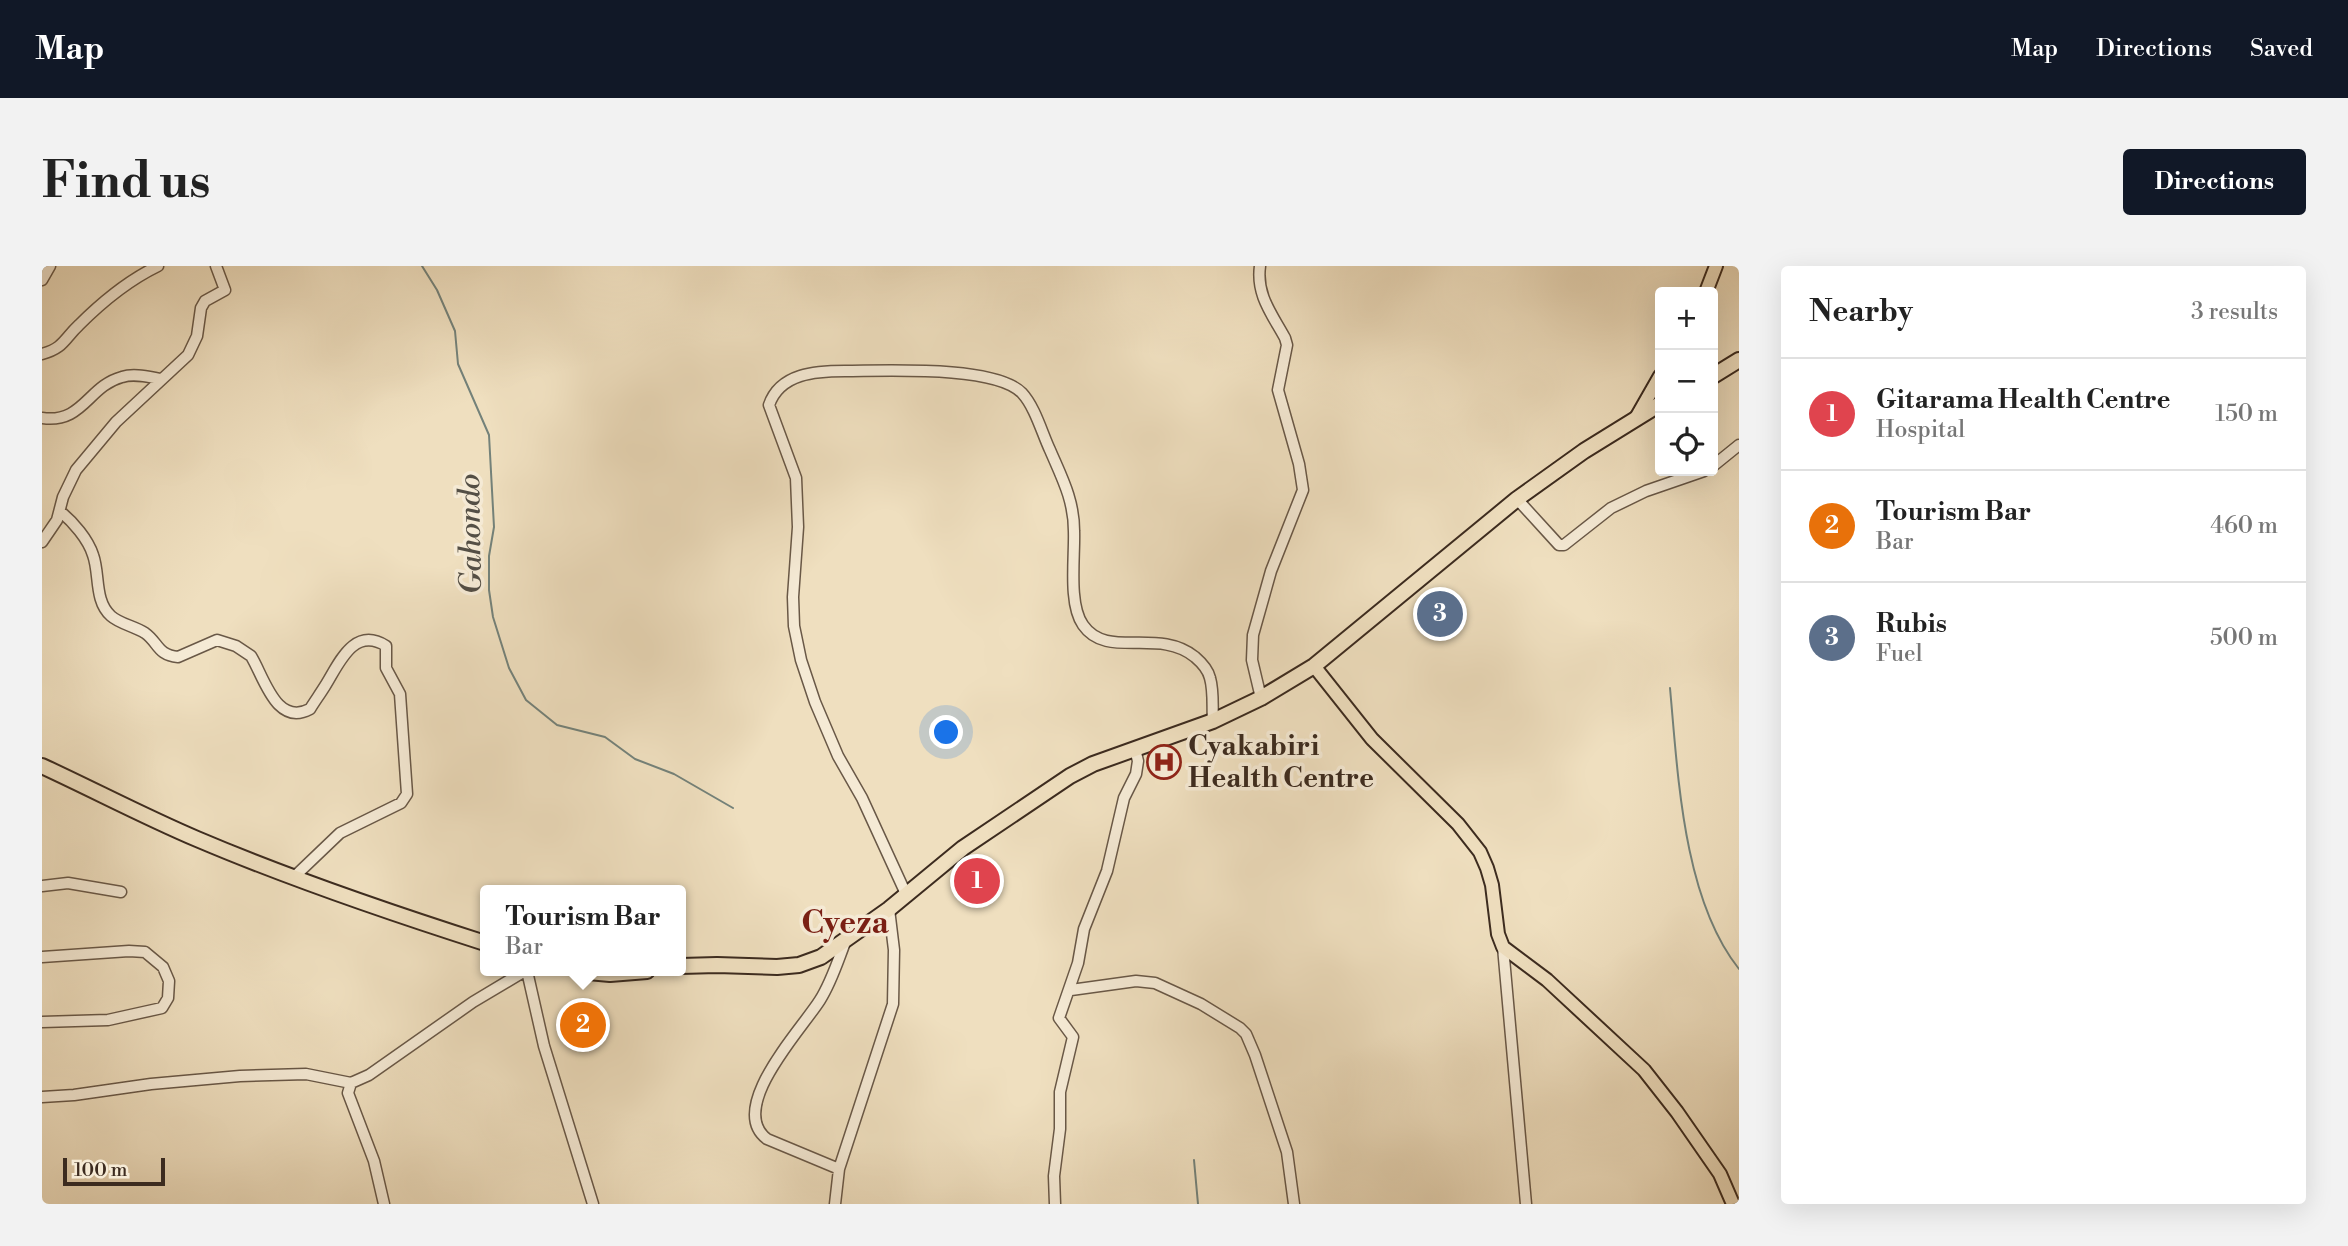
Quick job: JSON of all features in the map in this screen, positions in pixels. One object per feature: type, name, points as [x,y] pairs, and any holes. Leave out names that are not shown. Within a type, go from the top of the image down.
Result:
[{"type":"highway","points":[[1718,373],[1739,360]]},
{"type":"highway","points":[[686,966],[777,967],[799,965],[821,957],[888,909],[963,848],[1070,776],[1093,764],[1213,721],[1261,698],[1314,666],[1517,499],[1584,451],[1655,407]]},
{"type":"highway","points":[[42,766],[171,827],[294,877],[480,941]]},
{"type":"main road","points":[[1708,287],[1716,266]]},
{"type":"main road","points":[[1636,418],[1655,385]]},
{"type":"main road","points":[[1314,666],[1372,739],[1458,824],[1480,852],[1488,868],[1498,934],[1503,947],[1546,980],[1644,1070],[1720,1174],[1732,1204]]},
{"type":"street","points":[[42,280],[50,266]]},
{"type":"street","points":[[42,354],[60,348],[79,325],[116,292],[136,277],[158,266]]},
{"type":"street","points":[[42,542],[61,512],[62,497],[68,485],[88,454],[116,422],[191,351],[199,328],[201,308],[205,301],[225,290],[216,266]]},
{"type":"street","points":[[1260,266],[1259,285],[1262,299],[1287,345],[1278,390],[1303,481],[1301,498],[1271,571],[1253,635],[1252,660],[1261,698]]},
{"type":"street","points":[[906,894],[862,798],[830,737],[815,702],[797,643],[793,597],[798,527],[796,478],[769,405],[772,395],[789,380],[825,371],[952,373],[984,377],[1002,382],[1021,392],[1069,491],[1074,522],[1076,606],[1083,625],[1091,635],[1112,643],[1163,643],[1190,653],[1206,668],[1210,677],[1213,721]]},
{"type":"street","points":[[42,418],[63,418],[79,408],[102,386],[123,376],[161,379]]},
{"type":"street","points":[[1718,462],[1739,445]]},
{"type":"street","points":[[1517,499],[1559,545],[1564,545],[1611,508],[1691,476]]},
{"type":"street","points":[[61,512],[92,552],[102,605],[111,616],[147,635],[159,650],[172,656],[178,657],[218,640],[245,651],[251,656],[283,710],[300,713],[310,709],[341,656],[357,644],[371,641],[386,646],[386,668],[400,694],[406,799],[340,833],[294,877]]},
{"type":"street","points":[[1055,1204],[1054,1176],[1060,1129],[1060,1091],[1073,1037],[1059,1018],[1079,963],[1081,939],[1107,871],[1124,798],[1136,774],[1138,761],[1135,749]]},
{"type":"street","points":[[42,886],[85,884],[121,892]]},
{"type":"street","points":[[835,1204],[839,1169],[893,1004],[894,950],[888,909]]},
{"type":"street","points":[[839,1169],[767,1139],[759,1134],[754,1117],[771,1069],[821,999],[846,939]]},
{"type":"street","points":[[1503,947],[1526,1204]]},
{"type":"street","points":[[42,957],[145,952],[163,967],[169,981],[170,993],[162,1008],[121,1018],[42,1022]]},
{"type":"street","points":[[42,1097],[74,1096],[192,1080],[284,1073],[321,1076],[351,1083],[369,1075],[473,1002],[517,976]]},
{"type":"street","points":[[527,976],[544,1046],[593,1204]]},
{"type":"street","points":[[1071,989],[1136,981],[1155,983],[1201,1004],[1240,1028],[1255,1055],[1287,1152],[1294,1204]]},
{"type":"street","points":[[351,1083],[348,1093],[372,1155],[384,1204]]},
{"type":"waterway","name":"Gahondo","points":[[422,266],[437,290],[455,331],[458,364],[489,435],[494,527],[489,556],[489,590],[493,617],[509,668],[526,700],[557,725],[605,737],[635,759],[674,774],[733,808]]},
{"type":"waterway","points":[[1670,688],[1686,835],[1695,872],[1720,940],[1739,969]]},
{"type":"waterway","points":[[1194,1160],[1198,1204]]},
{"type":"place","name":"Rubis","points":[[1440,614]]},
{"type":"place","name":"Cyakabiri Health Centre","points":[[1164,762]]},
{"type":"place","name":"Gitarama Health Centre","points":[[977,881]]},
{"type":"place","name":"Tourism Bar","points":[[583,1025]]},
{"type":"district","name":"Cyeza","points":[[845,923]]}]
